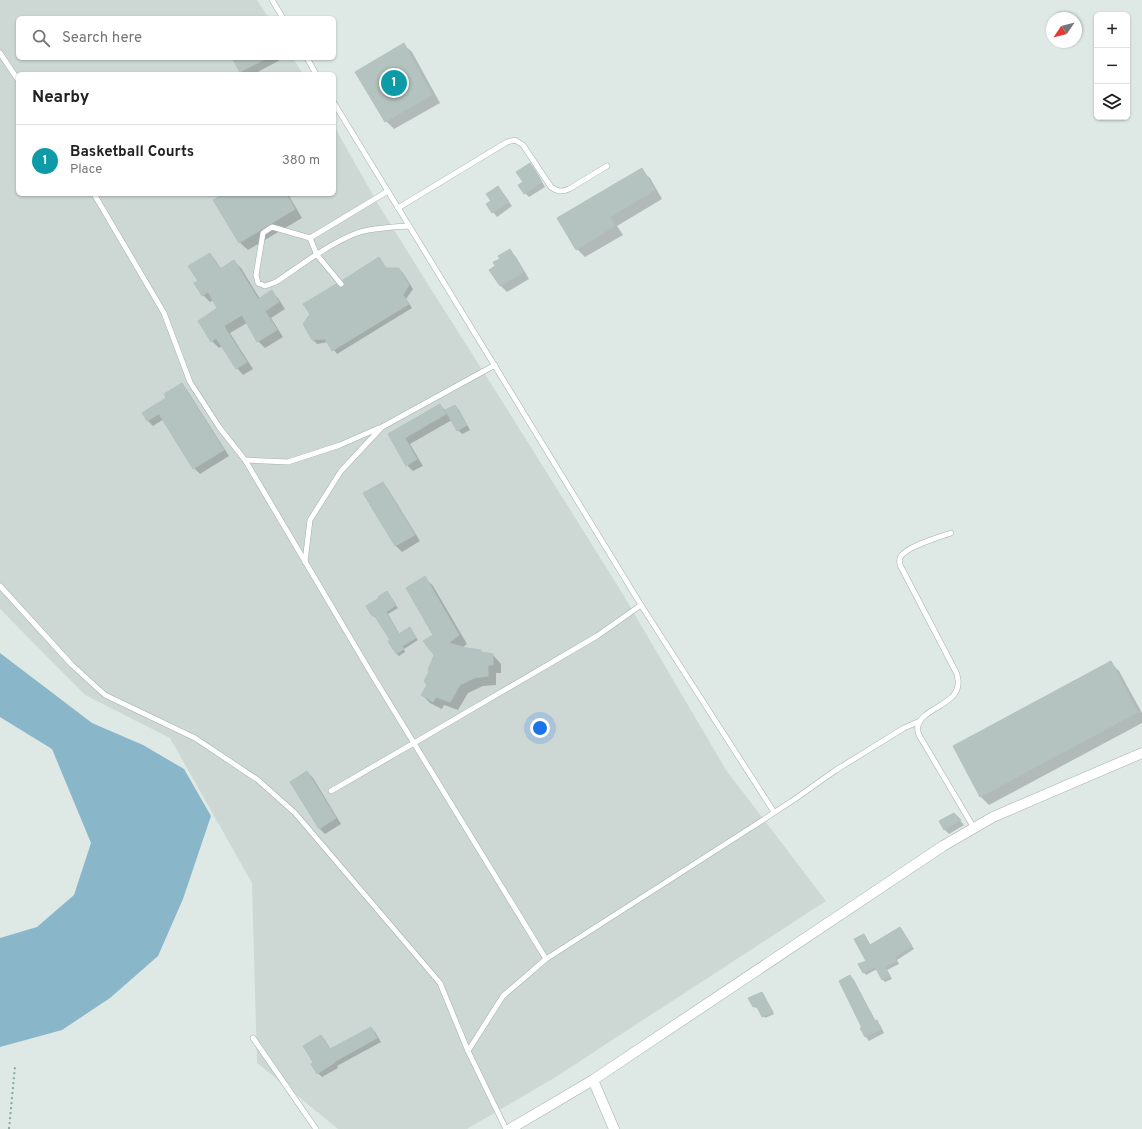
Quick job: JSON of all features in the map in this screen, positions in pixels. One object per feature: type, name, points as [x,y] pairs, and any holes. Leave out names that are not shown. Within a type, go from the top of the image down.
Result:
[{"type":"street","points":[[510,1129],[593,1080],[943,846],[993,817],[1142,753]]},
{"type":"street","points":[[593,1080],[614,1129]]},
{"type":"lane","points":[[272,0],[282,16]]},
{"type":"lane","points":[[0,53],[16,77]]},
{"type":"lane","points":[[308,60],[315,72]]},
{"type":"lane","points":[[336,106],[641,605],[774,812]]},
{"type":"lane","points":[[398,208],[507,142],[514,140],[523,145],[551,187],[557,191],[569,189],[607,166]]},
{"type":"lane","points":[[388,191],[310,238],[272,227],[263,233],[256,275],[258,283],[265,286],[276,282],[317,255],[358,232],[387,227],[409,226]]},
{"type":"lane","points":[[95,196],[164,313],[190,382],[219,427],[245,460],[414,743],[546,959]]},
{"type":"lane","points":[[310,238],[317,255],[341,284]]},
{"type":"lane","points":[[245,460],[288,462],[340,445],[382,427],[495,366]]},
{"type":"lane","points":[[305,562],[310,520],[341,472],[382,427]]},
{"type":"lane","points":[[468,1051],[504,996],[546,959],[774,812],[836,770],[904,728],[920,720],[949,700],[959,684],[957,674],[903,573],[900,565],[900,558],[907,551],[951,532]]},
{"type":"lane","points":[[0,586],[72,666],[105,695],[195,738],[258,780],[295,814],[440,983],[468,1051],[506,1129]]},
{"type":"lane","points":[[331,790],[597,636],[641,605]]},
{"type":"lane","points":[[920,720],[917,727],[919,735],[974,828]]},
{"type":"lane","points":[[253,1038],[316,1129]]},
{"type":"path","points":[[9,1129],[15,1066]]},
{"type":"shaded area","points":[[0,0],[257,0],[268,16],[16,16],[16,60],[294,60],[302,72],[16,72],[16,196],[336,196],[336,130],[378,204],[621,591],[726,770],[826,901],[554,1078],[467,1129],[338,1129],[257,1063],[252,883],[170,738],[85,695],[0,609]]},
{"type":"water","points":[[0,653],[92,723],[143,745],[184,769],[211,816],[183,899],[158,956],[110,998],[62,1030],[0,1047],[0,938],[37,927],[74,895],[91,843],[52,749],[0,717]]},
{"type":"building","points":[[404,43],[432,95],[385,122],[355,72]]},
{"type":"building","points":[[233,60],[263,60],[240,72]]},
{"type":"building","points":[[530,163],[542,182],[524,194],[518,185],[523,182],[516,172]]},
{"type":"building","points":[[642,168],[655,190],[610,217],[615,226],[576,250],[557,218]]},
{"type":"building","points":[[498,186],[509,202],[492,213],[486,204],[491,201],[486,194]]},
{"type":"building","points":[[220,196],[287,196],[295,209],[239,243],[213,200]]},
{"type":"building","points":[[510,249],[524,272],[500,286],[489,270],[495,266],[493,262],[500,259],[498,256]]},
{"type":"building","points":[[210,253],[220,269],[234,260],[258,299],[272,290],[279,302],[265,311],[277,330],[257,342],[242,315],[224,326],[247,362],[236,369],[216,338],[211,342],[198,321],[217,308],[208,292],[202,296],[194,283],[198,281],[188,266]]},
{"type":"building","points":[[379,257],[386,268],[399,268],[409,285],[403,295],[409,304],[332,351],[325,339],[312,340],[303,324],[310,314],[303,304],[336,284],[339,288],[343,287],[345,284],[343,280]]},
{"type":"building","points":[[182,383],[224,450],[193,469],[159,414],[147,421],[142,413],[166,398],[164,394]]},
{"type":"building","points":[[440,404],[446,414],[405,438],[417,459],[406,466],[388,434]]},
{"type":"building","points":[[455,405],[467,425],[457,431],[445,410]]},
{"type":"building","points":[[383,482],[415,535],[395,546],[363,493]]},
{"type":"building","points":[[425,576],[459,635],[449,643],[493,654],[493,665],[488,665],[488,676],[474,678],[460,685],[450,702],[436,697],[433,702],[421,695],[427,685],[424,681],[429,672],[428,670],[434,655],[423,641],[433,635],[406,588]]},
{"type":"building","points":[[387,591],[396,605],[386,612],[399,634],[410,627],[416,638],[402,646],[404,649],[396,654],[388,641],[390,640],[374,615],[372,616],[366,606]]},
{"type":"building","points":[[1111,661],[1138,712],[980,797],[953,746]]},
{"type":"building","points":[[307,771],[336,818],[319,829],[290,782]]},
{"type":"building","points":[[954,813],[961,820],[944,830],[939,821]]},
{"type":"building","points":[[900,927],[912,946],[895,957],[897,961],[885,967],[890,976],[882,980],[875,967],[863,973],[858,964],[866,961],[854,939],[864,934],[870,945]]},
{"type":"building","points":[[850,975],[875,1021],[877,1020],[881,1029],[865,1037],[839,981]]},
{"type":"building","points":[[762,992],[773,1012],[762,1017],[756,1005],[753,1007],[748,998]]},
{"type":"building","points":[[371,1027],[377,1038],[334,1062],[317,1074],[311,1064],[313,1062],[303,1046],[321,1035],[330,1049]]},
{"type":"place","name":"Basketball Courts","points":[[394,83]]}]
